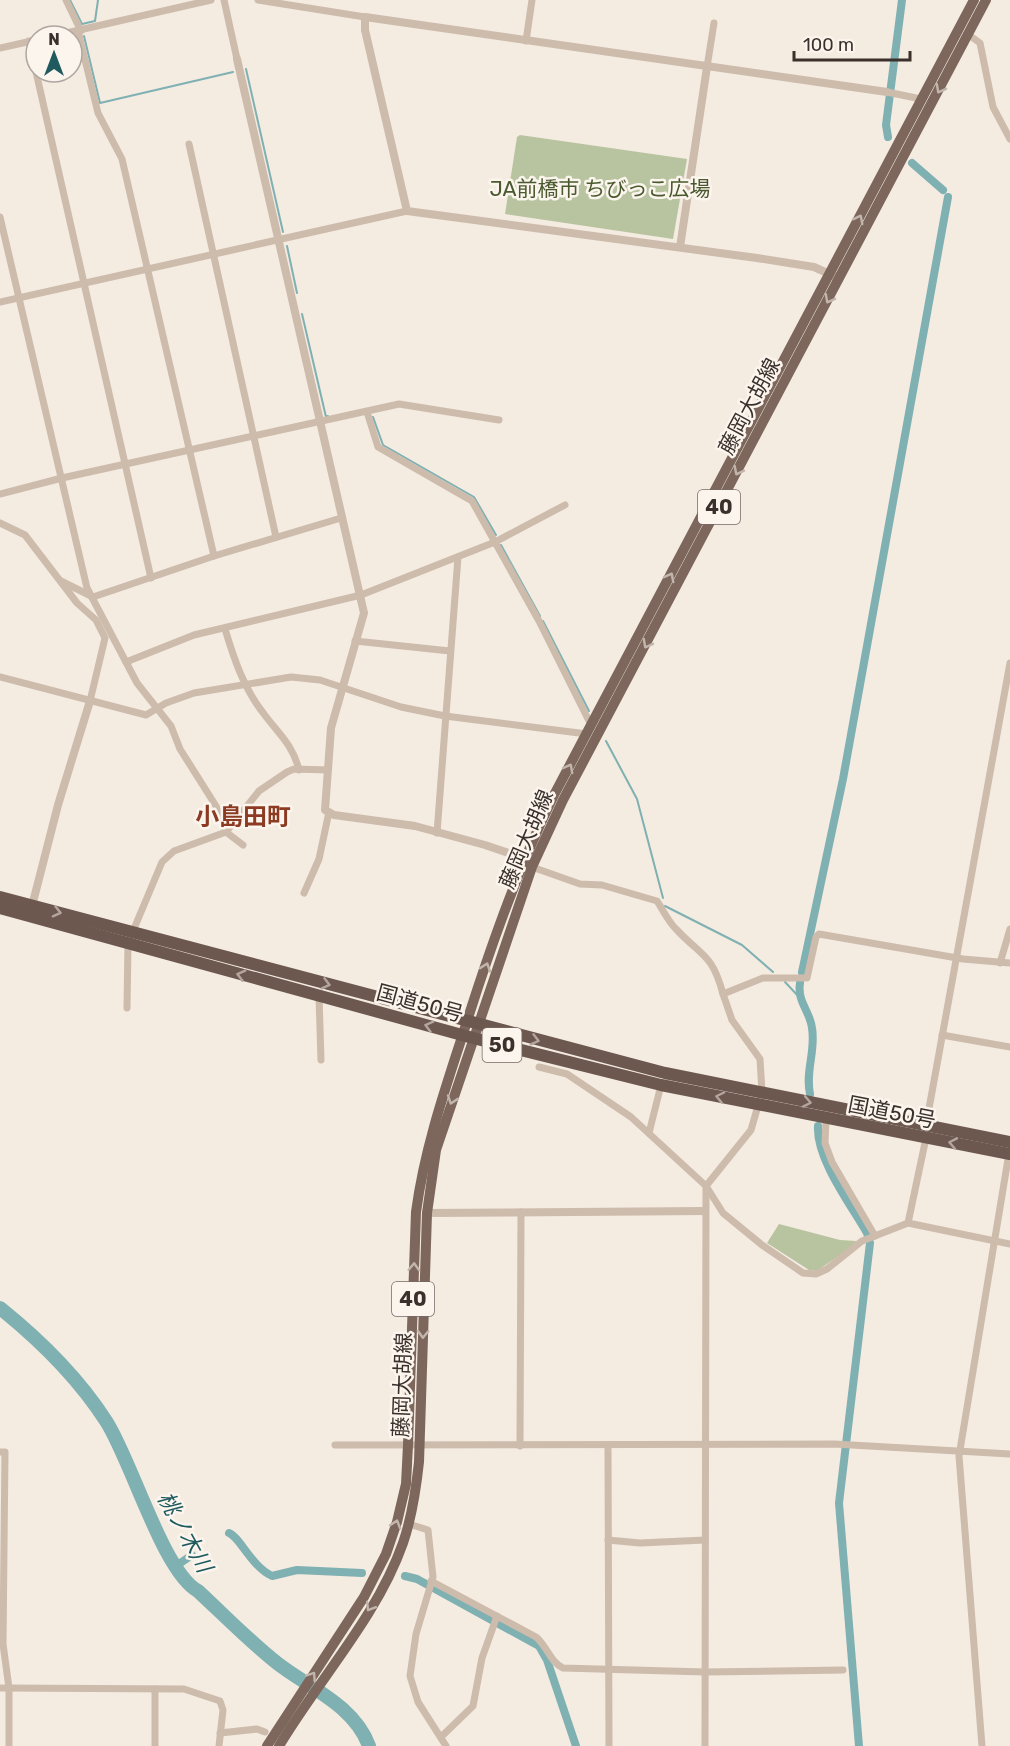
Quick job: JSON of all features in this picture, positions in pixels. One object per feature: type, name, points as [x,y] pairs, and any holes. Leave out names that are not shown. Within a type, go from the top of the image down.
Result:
[{"type":"highway","name":"国道50号","points":[[0,897],[319,996],[661,1085],[926,1138],[1010,1149]]},
{"type":"highway","name":"国道50号","points":[[0,908],[130,937],[665,1074],[926,1125],[1010,1149]]},
{"type":"main road","name":"藤岡大胡線","points":[[471,1023],[532,867],[563,800],[835,276],[921,99],[974,0]]},
{"type":"main road","name":"藤岡大胡線","points":[[344,1638],[390,1543],[403,1500],[414,1445],[427,1213],[436,1150],[471,1023],[523,858],[589,729],[969,35],[986,0]]},
{"type":"main road","name":"藤岡大胡線","points":[[267,1746],[289,1721],[386,1580],[403,1544],[409,1524],[417,1485],[414,1445],[417,1202],[432,1129],[468,1036]]},
{"type":"main road","name":"藤岡大胡線","points":[[279,1746],[289,1721]]},
{"type":"street","points":[[66,0],[76,24]]},
{"type":"street","points":[[84,30],[211,0]]},
{"type":"street","points":[[224,0],[364,613],[341,686],[331,728],[325,810],[334,816],[415,826],[523,858],[532,867],[580,884],[602,885],[657,901],[674,928],[709,959],[717,970],[732,1020],[760,1059],[762,1092],[751,1130],[706,1186],[705,1746]]},
{"type":"street","points":[[258,0],[921,99]]},
{"type":"street","points":[[526,41],[532,0]]},
{"type":"street","points":[[365,16],[365,30],[407,212]]},
{"type":"street","points":[[680,247],[714,23]]},
{"type":"street","points":[[969,35],[980,43],[993,107],[1010,139]]},
{"type":"street","points":[[0,48],[24,42]]},
{"type":"street","points":[[84,53],[98,113],[122,159],[214,556]]},
{"type":"street","points":[[39,84],[151,578]]},
{"type":"street","points":[[189,144],[276,537]]},
{"type":"street","points":[[0,302],[279,238],[407,212],[680,247],[814,267],[835,276]]},
{"type":"street","points":[[0,217],[87,588],[137,683],[171,726],[180,749],[216,806],[226,832],[243,844]]},
{"type":"street","points":[[0,494],[62,478],[399,404],[499,420]]},
{"type":"street","points":[[367,412],[378,447],[472,501],[539,621],[589,729]]},
{"type":"street","points":[[126,662],[194,635],[361,595],[495,542],[565,505]]},
{"type":"street","points":[[59,580],[93,597],[214,556],[341,518]]},
{"type":"street","points":[[0,522],[25,535],[77,603],[96,620],[105,638],[90,701],[58,805],[32,906]]},
{"type":"street","points":[[437,833],[458,557]]},
{"type":"street","points":[[225,629],[235,663],[264,715],[282,733],[299,770]]},
{"type":"street","points":[[355,640],[450,651]]},
{"type":"street","points":[[926,1125],[1010,663]]},
{"type":"street","points":[[0,677],[146,715],[194,693],[291,677],[320,680],[401,707],[445,716],[589,729]]},
{"type":"street","points":[[127,1008],[130,937],[162,862],[174,850],[226,832],[259,791],[287,772],[328,770]]},
{"type":"street","points":[[304,893],[319,859],[329,812]]},
{"type":"street","points":[[1000,963],[1010,929]]},
{"type":"street","points":[[723,994],[763,978],[807,978],[816,937],[819,934],[957,958],[1010,963]]},
{"type":"street","points":[[319,996],[321,1060]]},
{"type":"street","points":[[942,1035],[1010,1047]]},
{"type":"street","points":[[539,1067],[567,1074],[631,1117],[706,1186],[723,1213],[762,1245],[803,1273],[816,1274],[827,1269],[862,1241],[908,1223],[1010,1244]]},
{"type":"street","points":[[649,1133],[661,1085]]},
{"type":"street","points":[[826,1119],[825,1143],[832,1162],[876,1236]]},
{"type":"street","points":[[908,1223],[926,1138]]},
{"type":"street","points":[[982,1746],[959,1451],[1010,1149]]},
{"type":"street","points":[[427,1213],[705,1211]]},
{"type":"street","points":[[520,1446],[521,1212]]},
{"type":"street","points":[[335,1445],[834,1444],[1010,1454]]},
{"type":"street","points":[[608,1445],[609,1746]]},
{"type":"street","points":[[0,1452],[5,1452],[3,1644],[9,1688],[9,1746]]},
{"type":"street","points":[[409,1524],[428,1530],[433,1571],[416,1634],[410,1676],[418,1702],[446,1746]]},
{"type":"street","points":[[608,1540],[640,1543],[705,1540]]},
{"type":"street","points":[[431,1581],[495,1620],[536,1637],[558,1666],[609,1671],[843,1670]]},
{"type":"street","points":[[441,1737],[473,1706],[482,1658],[495,1620]]},
{"type":"street","points":[[0,1688],[184,1689],[220,1701],[223,1710],[219,1746]]},
{"type":"street","points":[[155,1689],[155,1746]]},
{"type":"street","points":[[220,1733],[257,1729],[265,1732]]},
{"type":"green space","name":"JA前橋市 ちびっこ広場","points":[[520,135],[687,159],[673,239],[505,214],[517,137]]},
{"type":"green space","points":[[779,1224],[840,1240],[856,1241],[854,1245],[817,1271],[809,1270],[767,1243]]},
{"type":"waterway","points":[[70,0],[82,24],[95,21],[98,0]]},
{"type":"waterway","points":[[888,137],[886,125],[902,0]]},
{"type":"waterway","points":[[84,36],[100,103],[233,72]]},
{"type":"waterway","points":[[246,69],[283,232]]},
{"type":"waterway","points":[[912,163],[943,190]]},
{"type":"waterway","points":[[802,972],[843,779],[948,197]]},
{"type":"waterway","points":[[287,246],[297,293]]},
{"type":"waterway","points":[[302,314],[326,417],[328,416]]},
{"type":"waterway","points":[[373,417],[383,445],[474,497],[496,535]]},
{"type":"waterway","points":[[501,545],[540,616]]},
{"type":"waterway","points":[[543,621],[589,711]]},
{"type":"waterway","points":[[606,741],[637,799],[663,898]]},
{"type":"waterway","points":[[665,906],[742,945],[773,972]]},
{"type":"waterway","points":[[785,982],[800,998]]},
{"type":"waterway","points":[[800,983],[800,996],[811,1022],[813,1036],[809,1077],[810,1094]]},
{"type":"waterway","points":[[818,1126],[819,1139],[828,1167],[867,1233],[870,1243],[839,1503],[859,1746]]},
{"type":"waterway","name":"桃ノ木川","points":[[0,1308],[58,1360],[106,1421],[116,1438],[160,1539],[185,1580],[267,1655],[342,1708],[353,1719],[369,1746]]},
{"type":"waterway","points":[[229,1533],[258,1566],[272,1576],[297,1570],[362,1573]]},
{"type":"waterway","points":[[176,1566],[192,1555]]},
{"type":"waterway","points":[[405,1576],[417,1579],[539,1646],[547,1660],[576,1746]]},
{"type":"district","name":"小島田町","points":[[243,817]]}]
